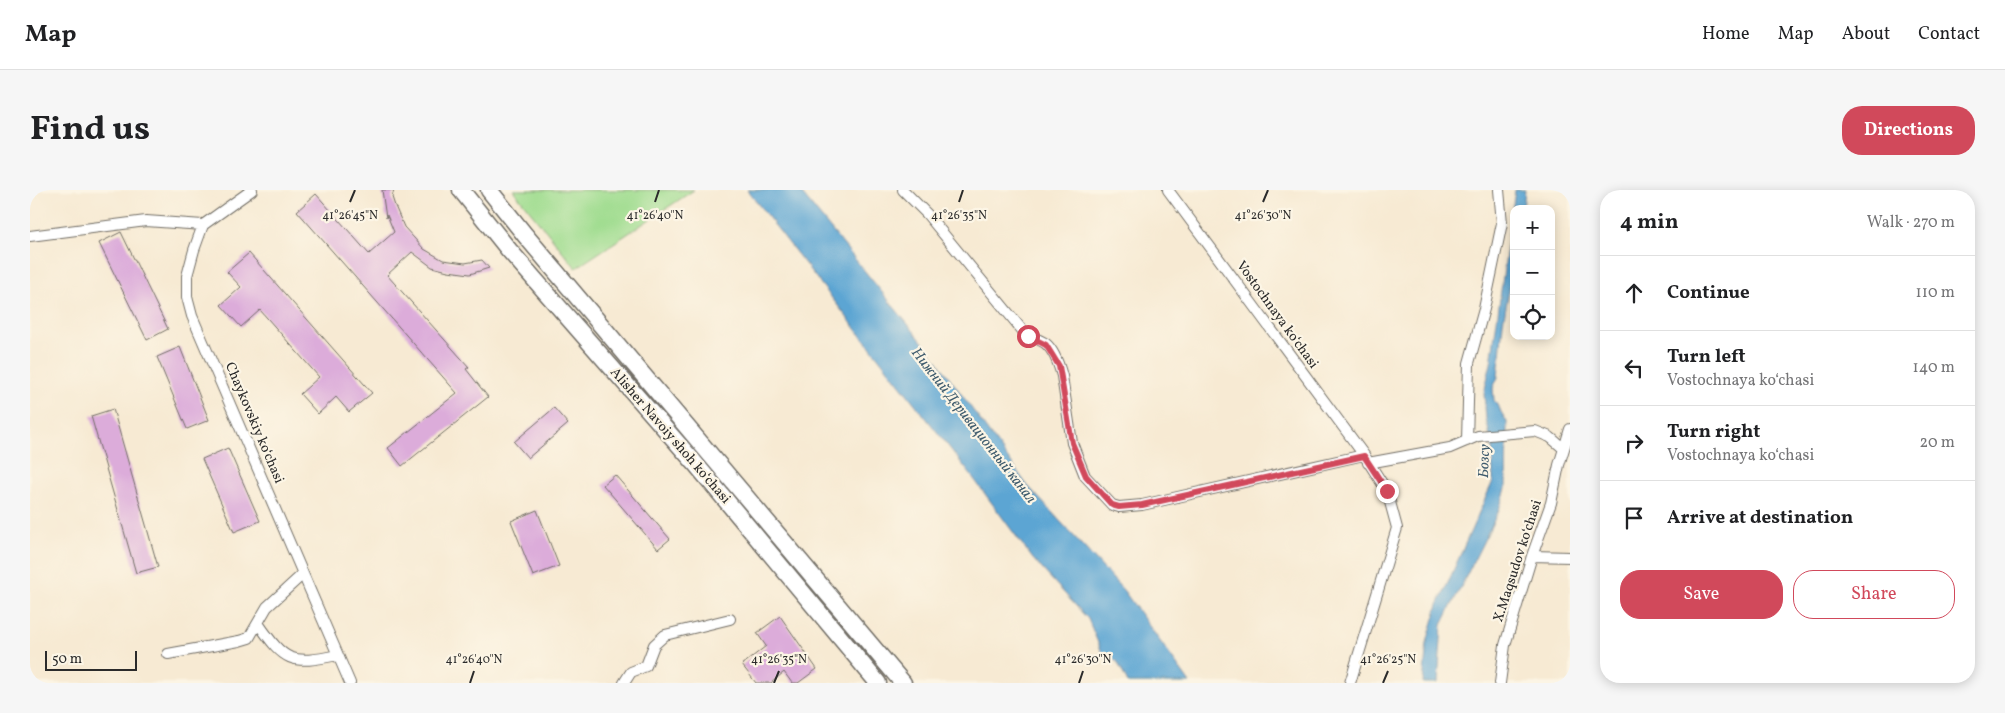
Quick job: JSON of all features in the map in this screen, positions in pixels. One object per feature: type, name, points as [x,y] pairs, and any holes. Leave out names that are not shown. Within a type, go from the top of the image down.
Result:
[{"type":"main road","name":"Alisher Navoiy shoh koʻchasi","points":[[461,190],[509,250],[694,462],[878,683]]},
{"type":"main road","name":"Alisher Navoiy shoh koʻchasi","points":[[489,190],[903,683]]},
{"type":"street","points":[[30,236],[146,221],[203,225],[252,190]]},
{"type":"street","points":[[903,190],[927,214],[1028,336],[1044,342],[1050,348],[1062,376],[1072,443],[1083,472],[1112,505],[1126,507],[1142,505],[1366,459],[1450,448],[1478,436],[1535,431],[1550,437],[1563,448]]},
{"type":"street","name":"Vostochnaya ko‘chasi","points":[[1168,190],[1366,459],[1387,491],[1398,528],[1350,683]]},
{"type":"street","points":[[1467,441],[1469,363],[1484,309],[1502,223],[1499,190]]},
{"type":"street","name":"Chaykovskiy ko‘chasi","points":[[203,225],[187,276],[187,297],[192,316],[350,683]]},
{"type":"street","name":"X.Maqsudov ko‘chasi","points":[[1500,683],[1506,645],[1532,556],[1551,503],[1563,448],[1570,429]]},
{"type":"street","points":[[1532,556],[1570,557]]},
{"type":"street","points":[[168,654],[249,638],[267,607],[303,574]]},
{"type":"street","points":[[624,683],[631,672],[646,666],[654,645],[665,635],[730,619]]},
{"type":"street","points":[[258,623],[283,655],[296,660],[318,659],[338,655]]},
{"type":"green space","points":[[513,190],[694,190],[576,268]]},
{"type":"water","name":"Нижний Деривационный канал","points":[[747,190],[799,190],[933,355],[1027,485],[1124,591],[1190,683],[1128,683],[1117,661],[1104,657],[1088,619],[1033,559],[974,479]]},
{"type":"water","name":"Бозсу","points":[[1515,190],[1525,190],[1523,205],[1513,205]]},
{"type":"water","name":"Бозсу","points":[[1510,226],[1510,285],[1503,323],[1498,377],[1493,388],[1494,400],[1507,422],[1506,489],[1498,512],[1442,625],[1438,683],[1423,683],[1427,642],[1438,605],[1493,481],[1492,445],[1486,419],[1484,393],[1491,363]]},
{"type":"building","points":[[382,190],[394,190],[392,197],[404,227],[424,249],[443,260],[465,263],[482,260],[489,268],[470,274],[448,271],[432,267],[412,252],[387,275],[469,367],[466,369],[488,397],[402,466],[388,448],[457,393],[297,211],[316,194],[369,254],[394,232],[387,215],[386,218]]},
{"type":"building","points":[[121,232],[168,329],[147,340],[99,243]]},
{"type":"building","points":[[249,253],[372,393],[349,412],[336,397],[318,414],[300,394],[319,377],[260,310],[241,327],[221,305],[241,287],[227,272]]},
{"type":"building","points":[[180,347],[209,420],[187,429],[157,357]]},
{"type":"building","points":[[554,408],[568,424],[528,458],[514,442]]},
{"type":"building","points":[[113,409],[158,567],[136,573],[91,416]]},
{"type":"building","points":[[228,448],[260,521],[234,532],[202,459]]},
{"type":"building","points":[[615,475],[670,539],[658,549],[603,485]]},
{"type":"building","points":[[537,510],[559,566],[533,576],[511,521]]},
{"type":"building","points":[[780,616],[817,669],[798,683],[792,683],[784,672],[771,683],[756,683],[742,665],[766,646],[757,633]]},
{"type":"route","points":[[1028,336],[1044,342],[1050,348],[1059,366],[1072,443],[1083,472],[1112,505],[1119,507],[1142,505],[1364,456],[1387,491]]}]
